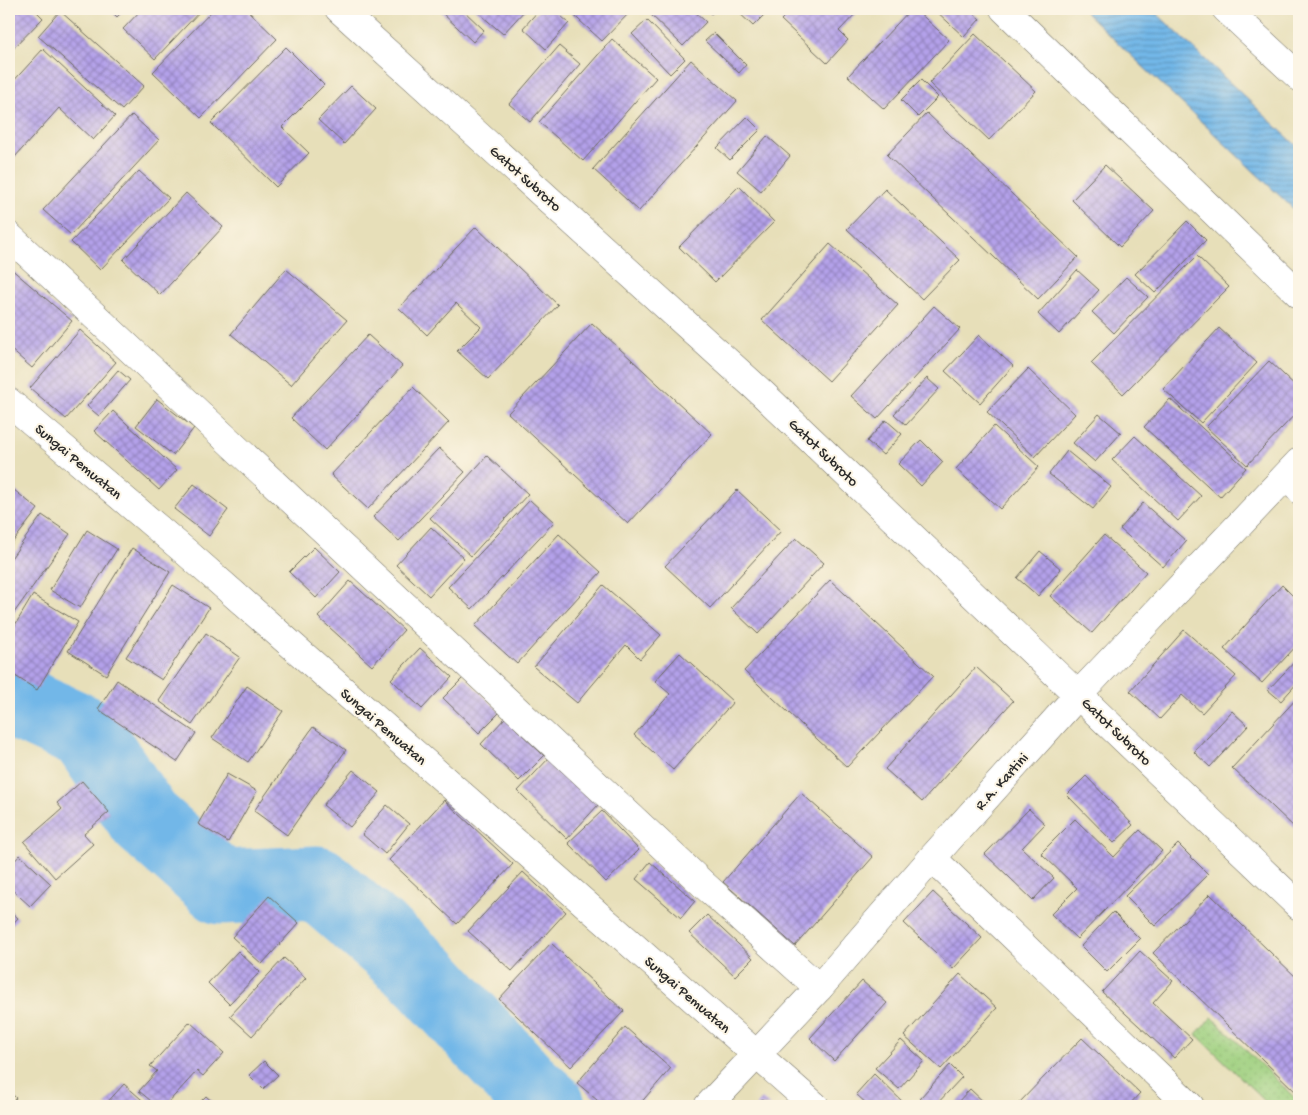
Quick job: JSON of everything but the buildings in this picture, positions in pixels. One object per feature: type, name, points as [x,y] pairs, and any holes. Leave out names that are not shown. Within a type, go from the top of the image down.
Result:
[{"type":"street","name":"Gatot Subroto","points":[[339,9],[764,395],[1299,906]]},
{"type":"street","points":[[1004,9],[1299,294]]},
{"type":"street","points":[[1226,9],[1299,77]]},
{"type":"street","points":[[9,236],[703,884],[819,988]]},
{"type":"street","name":"Sungai Pemuatan","points":[[9,402],[186,552],[815,1106]]},
{"type":"street","name":"R.A. Kartini","points":[[708,1106],[819,988],[1079,694],[1294,478]]},
{"type":"street","points":[[932,858],[1190,1106]]},
{"type":"green space","points":[[1212,1017],[1299,1102],[1299,1106],[1270,1106],[1196,1034]]},
{"type":"water","points":[[1082,9],[1152,9],[1299,148],[1299,214]]},
{"type":"waterway","points":[[9,698],[87,734],[145,820],[221,887],[317,883],[424,975],[529,1089],[548,1106]]}]
